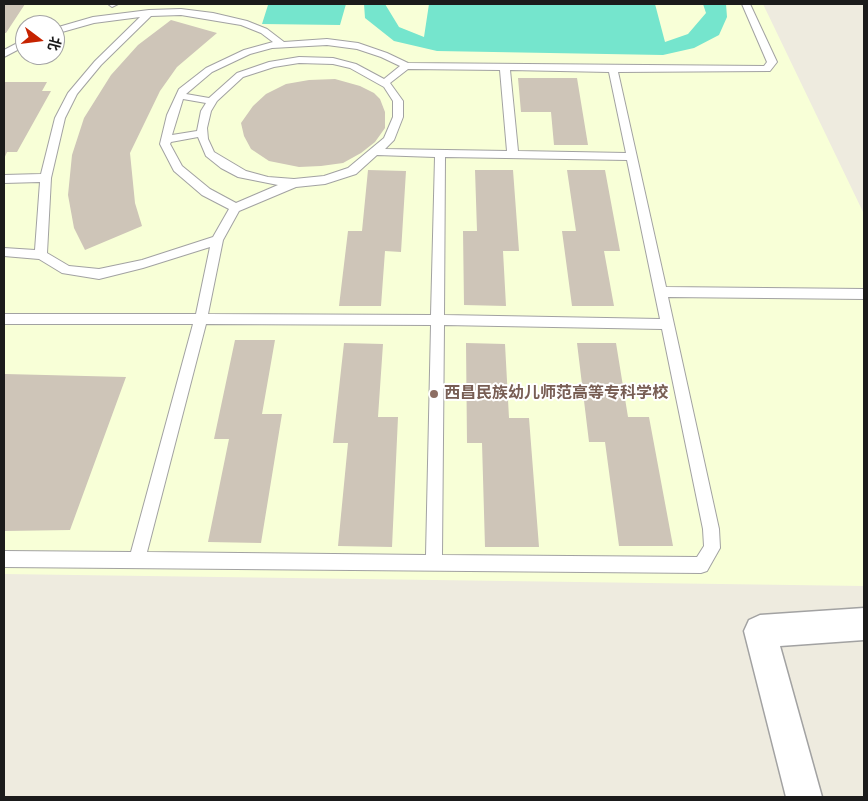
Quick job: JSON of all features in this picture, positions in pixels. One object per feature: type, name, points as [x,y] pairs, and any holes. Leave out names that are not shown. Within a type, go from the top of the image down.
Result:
[{"type":"street","points":[[804,797],[760,631],[864,624]]},
{"type":"lane","points":[[235,208],[206,192],[178,168],[166,144],[172,115],[182,91],[209,70],[247,52],[280,44],[327,42],[358,46],[384,55],[406,66],[767,69],[772,62],[746,4]]},
{"type":"lane","points":[[65,28],[94,20],[149,13],[180,12],[236,21],[264,32],[280,44]]},
{"type":"lane","points":[[41,255],[46,178],[60,118],[74,93],[98,63],[149,13]]},
{"type":"lane","points":[[4,54],[15,48]]},
{"type":"lane","points":[[299,60],[333,61],[353,66],[384,83],[398,101],[398,117],[389,140],[352,171],[325,180],[294,183],[268,181],[242,174],[224,165],[210,154],[202,133],[206,111],[212,101],[240,76],[272,64],[299,60]]},
{"type":"lane","points":[[384,83],[406,66]]},
{"type":"lane","points":[[506,68],[513,154]]},
{"type":"lane","points":[[4,558],[701,565],[712,548],[711,529],[613,69]]},
{"type":"lane","points":[[180,96],[212,101]]},
{"type":"lane","points":[[167,139],[202,133]]},
{"type":"lane","points":[[374,152],[632,157]]},
{"type":"lane","points":[[434,563],[440,153]]},
{"type":"lane","points":[[4,179],[46,178]]},
{"type":"lane","points":[[137,560],[201,320],[217,240],[235,208],[294,183]]},
{"type":"lane","points":[[4,252],[41,255],[66,270],[99,274],[143,264],[217,240]]},
{"type":"lane","points":[[660,292],[864,294]]},
{"type":"lane","points":[[4,319],[438,320],[667,324]]},
{"type":"shaded area","name":"西昌民族幼儿师范高等专科学校","points":[[4,4],[763,4],[864,214],[864,586],[4,574]]},
{"type":"shaded area","points":[[255,4],[346,4],[340,25],[262,24],[268,5]]},
{"type":"shaded area","points":[[364,4],[385,4],[399,27],[424,37],[429,4],[655,4],[665,42],[688,34],[706,13],[703,4],[726,4],[727,17],[719,35],[694,48],[663,55],[437,51],[394,41],[365,18]]},
{"type":"building","points":[[5,4],[25,4],[18,15],[15,15],[15,19],[6,33],[4,33]]},
{"type":"building","points":[[171,20],[217,33],[177,67],[160,91],[130,153],[135,203],[142,226],[85,250],[74,228],[68,195],[72,155],[84,118],[111,75],[138,45]]},
{"type":"building","points":[[518,78],[577,78],[588,145],[554,145],[551,112],[521,112]]},
{"type":"building","points":[[335,79],[360,86],[374,93],[380,99],[385,112],[385,128],[375,142],[361,153],[343,163],[321,166],[299,167],[269,161],[251,149],[244,136],[241,123],[253,106],[266,94],[286,84],[309,80]]},
{"type":"building","points":[[4,82],[47,82],[42,91],[51,91],[17,152],[7,152],[4,159]]},
{"type":"building","points":[[368,170],[406,171],[401,252],[385,251],[381,306],[339,306],[348,231],[362,231]]},
{"type":"building","points":[[475,170],[513,170],[519,251],[503,251],[506,306],[464,305],[463,231],[477,231]]},
{"type":"building","points":[[567,170],[605,170],[620,251],[604,251],[614,306],[572,306],[562,231],[576,231]]},
{"type":"building","points":[[235,340],[275,340],[262,414],[282,414],[261,543],[208,542],[229,439],[214,439]]},
{"type":"building","points":[[344,343],[383,344],[378,417],[398,417],[392,547],[338,546],[348,443],[333,443]]},
{"type":"building","points":[[466,343],[505,344],[509,418],[529,418],[539,547],[485,547],[482,443],[467,443]]},
{"type":"building","points":[[577,343],[616,343],[628,417],[649,417],[673,546],[619,546],[605,442],[589,442]]},
{"type":"building","points":[[5,374],[126,377],[70,530],[4,531]]},
{"type":"place","name":"西昌民族幼儿师范高等专科学校","points":[[434,394]]}]
